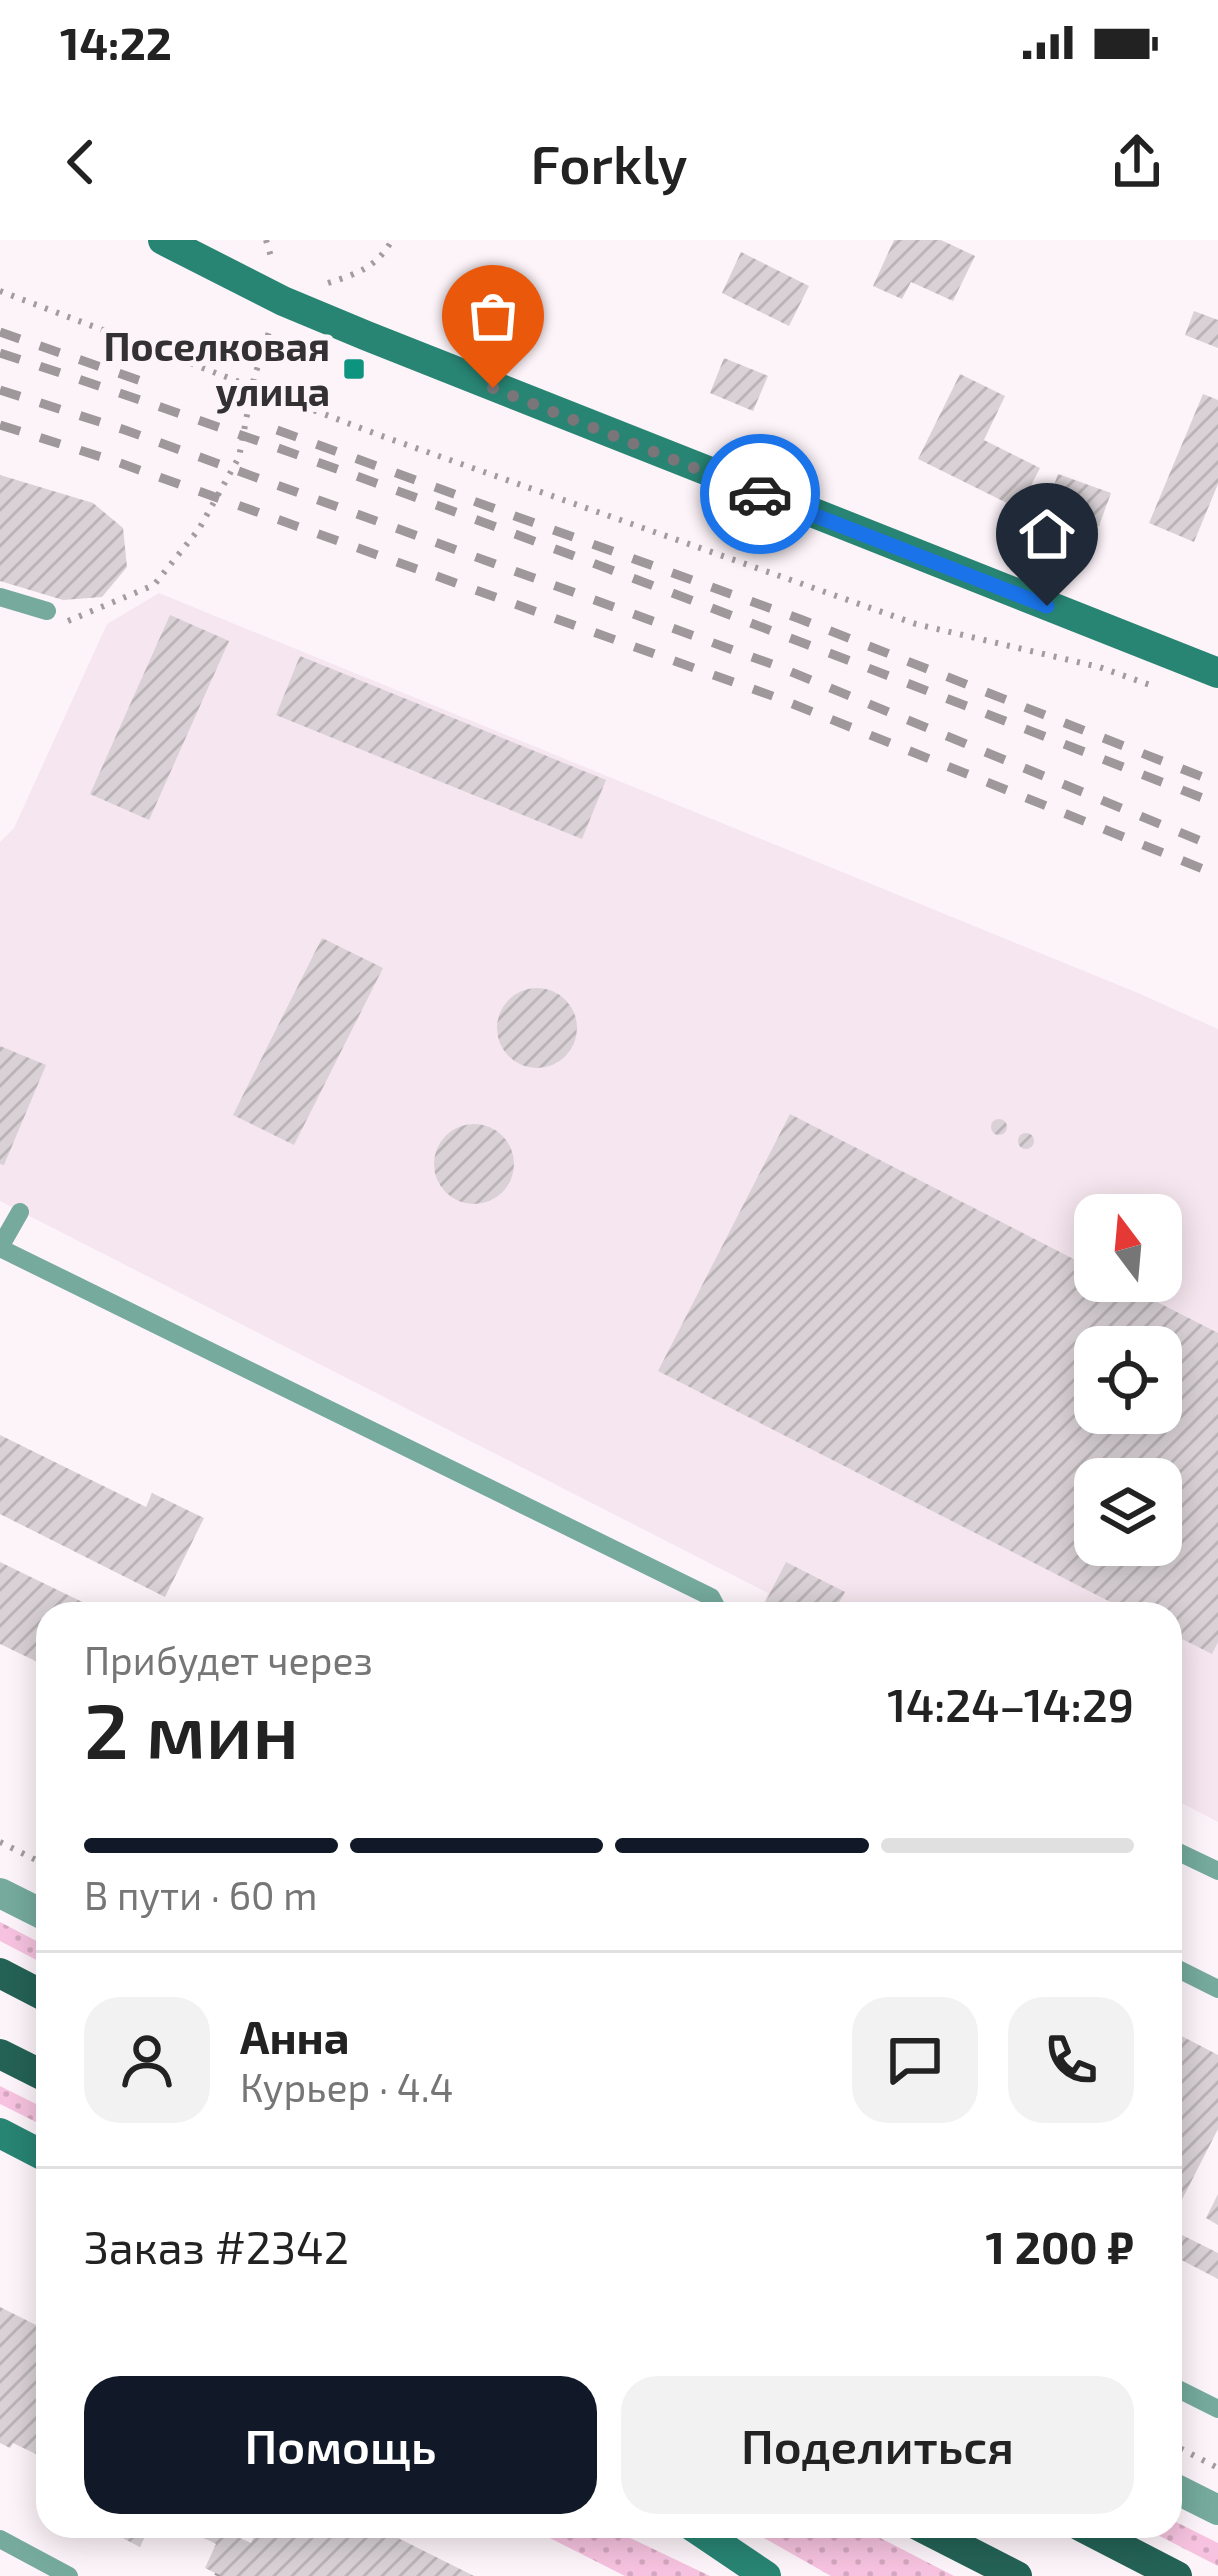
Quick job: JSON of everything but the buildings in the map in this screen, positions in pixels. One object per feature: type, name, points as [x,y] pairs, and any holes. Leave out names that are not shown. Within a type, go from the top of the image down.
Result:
[{"type":"main road","points":[[0,1973],[36,1991]]},
{"type":"main road","points":[[0,2054],[36,2072]]},
{"type":"main road","points":[[943,2538],[1017,2576]]},
{"type":"main road","points":[[1103,2538],[1177,2576]]},
{"type":"street","points":[[163,240],[276,315],[618,439],[1218,673]]},
{"type":"street","points":[[0,1893],[36,1911]]},
{"type":"street","points":[[0,2133],[36,2152]]},
{"type":"street","points":[[1182,2492],[1218,2510]]},
{"type":"street","points":[[710,2538],[766,2576]]},
{"type":"lane","points":[[0,597],[56,617]]},
{"type":"lane","points":[[20,1211],[0,1248],[714,1602]]},
{"type":"lane","points":[[1182,1854],[1218,1871]]},
{"type":"lane","points":[[1182,1971],[1218,1989]]},
{"type":"lane","points":[[1182,2391],[1218,2409]]},
{"type":"lane","points":[[0,2539],[69,2576]]},
{"type":"path","points":[[56,617],[154,584],[200,530],[239,457],[253,386],[276,315],[292,288],[361,273],[382,257],[392,240]]},
{"type":"path","points":[[0,291],[379,435],[916,625],[1099,667],[1159,688]]},
{"type":"path","points":[[0,1842],[36,1860]]},
{"type":"path","points":[[1182,2450],[1218,2468]]},
{"type":"shaded area","points":[[159,593],[1218,1029],[1218,1822],[1182,1803],[1182,1602],[764,1602],[768,1593],[0,1201],[0,842],[14,828],[107,624]]},
{"type":"shaded area","points":[[0,1922],[36,1941],[36,1960],[0,1941]]},
{"type":"shaded area","points":[[0,2086],[36,2104],[36,2122],[0,2104]]},
{"type":"shaded area","points":[[1182,2525],[1218,2543],[1218,2566],[1163,2538],[1182,2538]]},
{"type":"shaded area","points":[[550,2538],[630,2538],[710,2576],[625,2576]]},
{"type":"shaded area","points":[[764,2538],[880,2538],[954,2576],[831,2576]]},
{"type":"railway","points":[[0,332],[147,383]]},
{"type":"railway","points":[[0,353],[460,514],[1218,804]]},
{"type":"railway","points":[[0,390],[125,430],[777,666],[1218,848]]},
{"type":"railway","points":[[0,425],[117,462],[778,698],[1218,875]]},
{"type":"railway","points":[[277,430],[800,619],[1218,783]]},
{"type":"way so far","points":[[493,388],[760,494]]},
{"type":"place","name":"Поселковая улица","points":[[354,369]]},
{"type":"route","points":[[760,494],[1047,606]]}]
